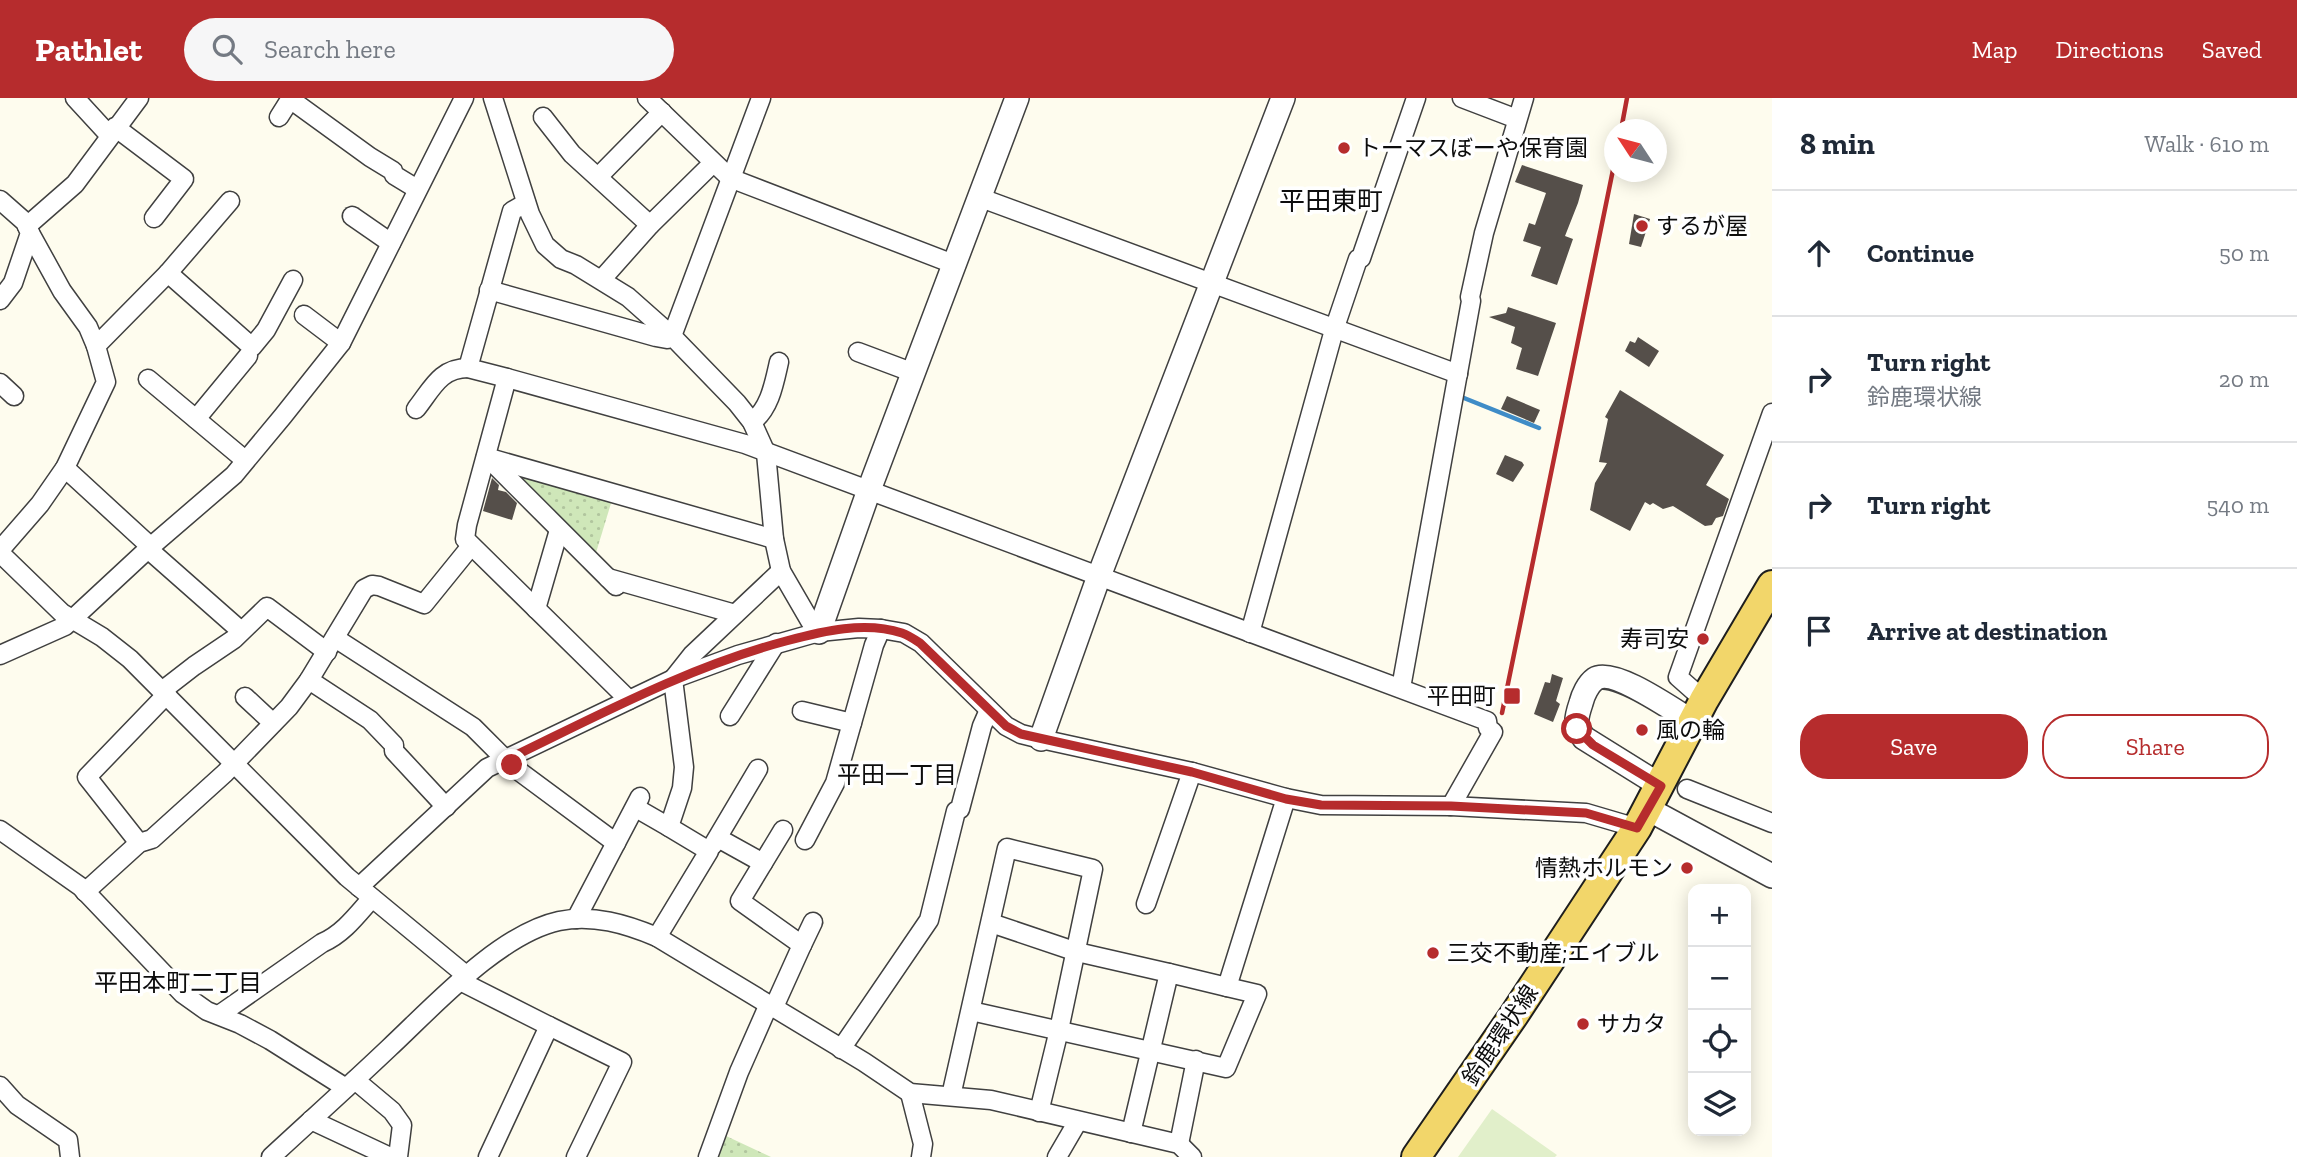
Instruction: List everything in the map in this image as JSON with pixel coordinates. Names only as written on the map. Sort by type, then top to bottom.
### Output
[{"type":"main road","name":"鈴鹿環状線","points":[[1416,1157],[1658,803],[1699,711],[1772,585]]},
{"type":"street","points":[[75,98],[113,131],[184,179],[154,218]]},
{"type":"street","points":[[0,300],[13,283],[29,229],[75,184],[139,98]]},
{"type":"street","points":[[279,117],[291,98],[393,171],[394,175],[417,189]]},
{"type":"street","points":[[0,655],[65,626],[233,475],[292,406],[341,343],[464,98]]},
{"type":"street","points":[[494,98],[526,203],[536,229],[550,250],[561,259],[602,279],[628,296],[672,336],[752,422],[766,453],[781,571],[819,632]]},
{"type":"street","points":[[647,98],[730,178],[956,265]]},
{"type":"street","points":[[489,290],[656,337],[667,339],[672,336],[761,98]]},
{"type":"street","points":[[819,632],[869,490],[1017,98]]},
{"type":"street","points":[[1041,739],[1099,576],[1283,98]]},
{"type":"street","points":[[1250,633],[1334,330],[1416,98]]},
{"type":"street","points":[[1462,98],[1517,119]]},
{"type":"street","points":[[1401,688],[1470,297],[1484,233],[1524,98]]},
{"type":"street","points":[[598,177],[662,112]]},
{"type":"street","points":[[543,117],[572,154],[650,225]]},
{"type":"street","points":[[602,279],[650,225],[713,163]]},
{"type":"street","points":[[981,198],[1458,374]]},
{"type":"street","points":[[0,200],[29,229],[52,275],[88,327],[106,382],[65,468],[40,504],[0,551],[62,613],[130,659],[306,838],[464,979],[622,1062],[576,1157]]},
{"type":"street","points":[[96,346],[168,273],[230,201]]},
{"type":"street","points":[[468,368],[512,211],[526,203]]},
{"type":"street","points":[[352,216],[391,243]]},
{"type":"street","points":[[168,273],[252,347],[266,330],[293,280]]},
{"type":"street","points":[[304,315],[341,343]]},
{"type":"street","points":[[858,352],[914,373]]},
{"type":"street","points":[[196,419],[248,356]]},
{"type":"street","points":[[752,422],[763,413],[775,382],[779,362]]},
{"type":"street","points":[[416,410],[446,372],[454,368],[468,368],[745,443],[1401,688],[1487,721],[1488,728],[1493,732],[1451,806]]},
{"type":"street","points":[[507,378],[465,539],[629,700]]},
{"type":"street","points":[[148,379],[245,460]]},
{"type":"street","points":[[0,383],[14,396]]},
{"type":"street","points":[[1699,711],[1678,677],[1772,413]]},
{"type":"street","points":[[486,457],[612,582],[735,614]]},
{"type":"street","points":[[486,457],[775,539]]},
{"type":"street","points":[[65,468],[241,631]]},
{"type":"street","points":[[536,609],[559,530]]},
{"type":"street","points":[[85,892],[139,843],[152,839],[233,764],[289,707],[309,680],[365,589],[372,585],[379,586],[424,604],[471,545]]},
{"type":"street","points":[[668,827],[682,788],[684,767],[673,679],[692,655],[781,571]]},
{"type":"street","points":[[139,843],[87,777],[165,692],[194,666],[220,649],[267,607],[472,727],[528,778],[616,843]]},
{"type":"street","points":[[219,1016],[255,988],[332,939],[353,920],[366,892],[446,807],[487,768],[673,679],[776,643],[819,632],[859,628],[904,633],[920,643],[1006,726],[1021,734],[1192,772],[1286,799],[1321,805],[1451,806],[1586,813],[1658,803],[1772,823]]},
{"type":"street","points":[[805,840],[835,783],[881,629]]},
{"type":"street","points":[[730,716],[776,643]]},
{"type":"street","points":[[1699,711],[1602,677],[1594,680],[1584,694],[1575,718],[1577,729],[1584,738],[1658,803],[1772,876]]},
{"type":"street","points":[[309,680],[370,720],[394,745],[394,751],[446,807]]},
{"type":"street","points":[[246,697],[273,723]]},
{"type":"street","points":[[841,1049],[929,920],[956,811],[960,809],[982,726],[989,710]]},
{"type":"street","points":[[802,711],[852,723]]},
{"type":"street","points":[[657,937],[758,769]]},
{"type":"street","points":[[1146,904],[1192,772]]},
{"type":"street","points":[[1227,987],[1286,799]]},
{"type":"street","points":[[576,919],[638,803],[668,827],[763,863]]},
{"type":"street","points":[[0,830],[48,862],[85,892],[183,994],[207,1012],[270,1040],[351,1084],[392,1111],[402,1125],[398,1157]]},
{"type":"street","points":[[783,830],[740,901],[802,945]]},
{"type":"street","points":[[951,1096],[1007,848],[1093,869],[1077,952],[1039,1112]]},
{"type":"street","points":[[271,1157],[464,979],[522,935],[548,924],[576,919],[602,919],[657,937],[910,1093],[991,1100],[1131,1133],[1186,1153],[1196,1060]]},
{"type":"street","points":[[708,1157],[739,1072],[813,922]]},
{"type":"street","points":[[971,1011],[1226,1068],[1257,994],[1077,952],[990,923]]},
{"type":"street","points":[[1131,1133],[1169,973]]},
{"type":"street","points":[[488,1157],[549,1026]]},
{"type":"street","points":[[0,1086],[17,1105],[68,1140],[70,1157]]},
{"type":"street","points":[[910,1093],[923,1144],[921,1157]]},
{"type":"street","points":[[311,1120],[390,1157]]},
{"type":"street","points":[[1057,1157],[1078,1121]]},
{"type":"green space","points":[[521,473],[612,500],[595,556],[519,479]]},
{"type":"green space","points":[[1492,1109],[1557,1155],[1458,1157]]},
{"type":"green space","points":[[724,1135],[771,1157],[714,1157]]},
{"type":"building","points":[[1522,165],[1583,185],[1565,236],[1573,239],[1557,285],[1531,276],[1541,247],[1523,241],[1529,223],[1535,225],[1546,193],[1515,182]]},
{"type":"building","points":[[1634,214],[1650,219],[1641,247],[1629,244]]},
{"type":"building","points":[[1508,307],[1556,323],[1538,376],[1516,369],[1522,348],[1511,343],[1515,327],[1489,317],[1506,313]]},
{"type":"building","points":[[1638,337],[1659,351],[1649,367],[1625,351],[1630,341],[1635,343]]},
{"type":"building","points":[[1620,390],[1724,455],[1706,485],[1729,499],[1723,516],[1716,518],[1712,525],[1705,526],[1673,506],[1663,509],[1645,502],[1630,531],[1590,510],[1595,483],[1607,463],[1599,462],[1608,419],[1605,417]]},
{"type":"building","points":[[1507,396],[1540,410],[1534,423],[1501,409]]},
{"type":"building","points":[[1505,455],[1524,465],[1513,482],[1496,474]]},
{"type":"building","points":[[492,478],[499,485],[498,490],[506,492],[517,503],[512,520],[483,511]]},
{"type":"building","points":[[1552,674],[1563,678],[1556,701],[1560,704],[1553,722],[1534,714],[1545,682],[1550,683]]},
{"type":"waterway","points":[[1459,396],[1539,428]]},
{"type":"railway","points":[[1623,119],[1627,98]]},
{"type":"railway","points":[[1502,713],[1611,182]]},
{"type":"place","name":"トーマスぼーや保育園","points":[[1344,148]]},
{"type":"place","name":"するが屋","points":[[1642,226]]},
{"type":"place","name":"寿司安","points":[[1703,639]]},
{"type":"place","name":"平田町","points":[[1512,696]]},
{"type":"place","name":"風の輪","points":[[1642,730]]},
{"type":"place","name":"情熱ホルモン","points":[[1687,868]]},
{"type":"place","name":"三交不動産;エイブル","points":[[1433,953]]},
{"type":"place","name":"サカタ","points":[[1583,1024]]},
{"type":"district","name":"平田東町","points":[[1331,201]]},
{"type":"district","name":"平田一丁目","points":[[897,774]]},
{"type":"district","name":"平田本町二丁目","points":[[178,982]]},
{"type":"route","points":[[512,765],[508,759],[673,679],[776,643],[819,632],[859,628],[904,633],[920,643],[1006,726],[1021,734],[1192,772],[1286,799],[1321,805],[1451,806],[1586,813],[1637,828],[1661,786],[1593,745],[1577,729]]}]
